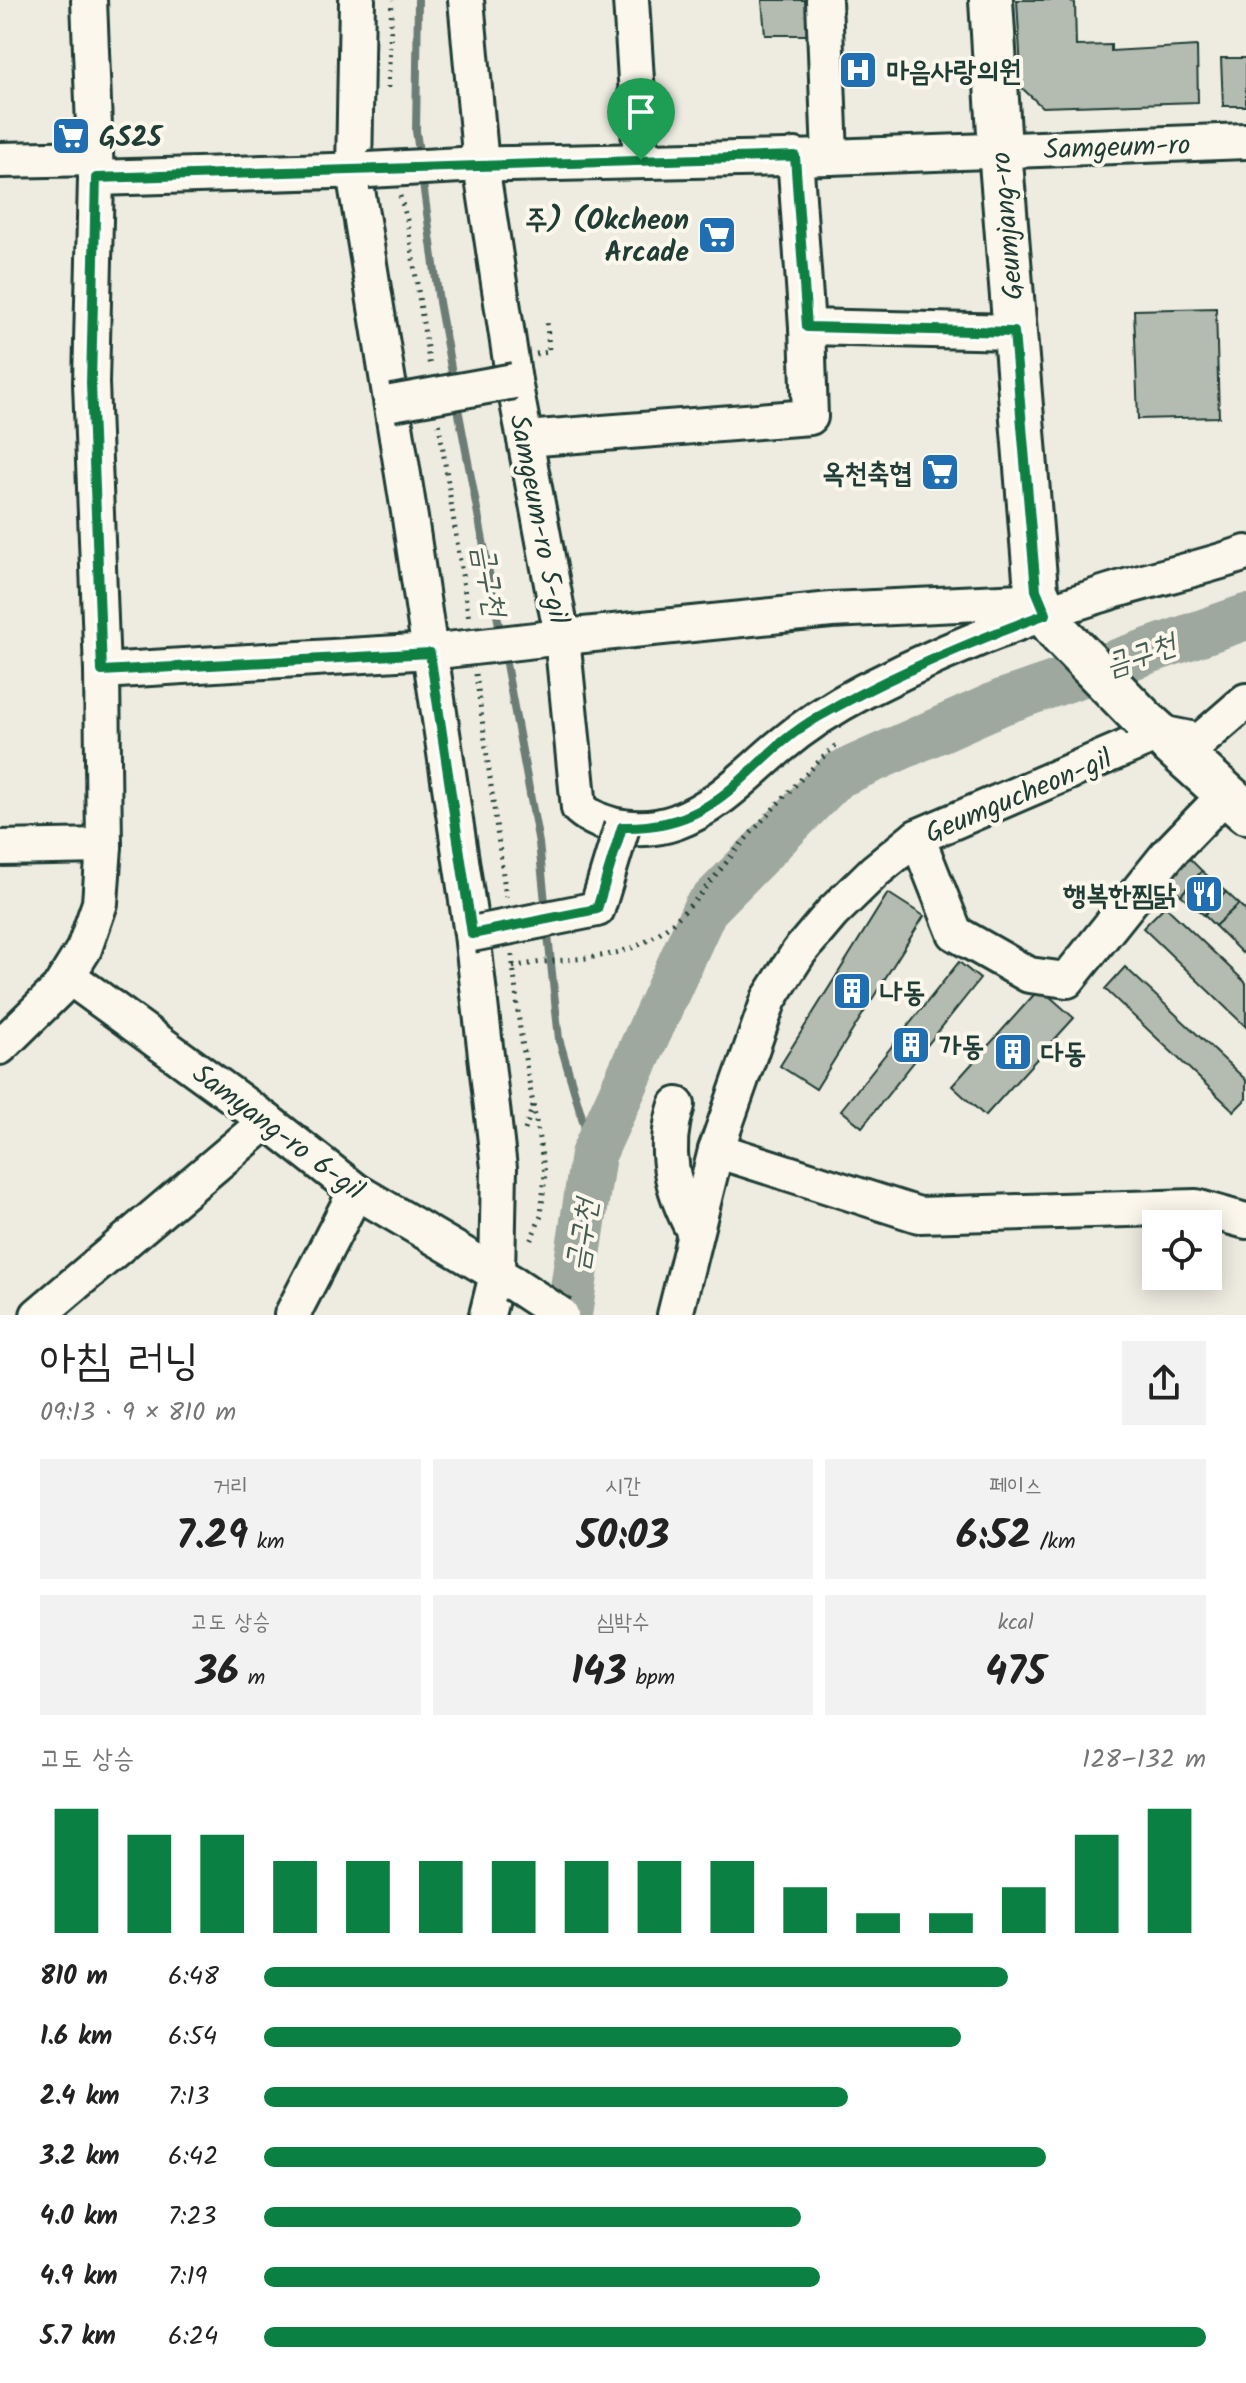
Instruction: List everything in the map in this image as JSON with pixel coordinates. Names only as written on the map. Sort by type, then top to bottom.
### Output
[{"type":"main road","name":"Geumjang-ro","points":[[991,0],[1000,150],[1036,590],[1050,617]]},
{"type":"main road","points":[[1050,617],[1151,726],[1236,803]]},
{"type":"street","points":[[0,1047],[59,989],[84,949],[100,903],[104,846],[102,671],[91,383],[96,168],[89,0]]},
{"type":"street","points":[[357,0],[361,170],[392,403],[439,652],[499,1168],[506,1279],[487,1315]]},
{"type":"street","name":"Samgeum-ro 5-gil","points":[[466,0],[471,165],[525,439],[553,638],[831,610],[1050,617]]},
{"type":"street","points":[[631,0],[641,160]]},
{"type":"street","points":[[824,0],[830,157]]},
{"type":"street","name":"Samgeum-ro","points":[[361,170],[1246,141]]},
{"type":"street","points":[[525,439],[810,417],[795,156]]},
{"type":"street","points":[[0,160],[96,168],[361,170]]},
{"type":"street","points":[[807,327],[1014,332]]},
{"type":"street","points":[[392,403],[514,381]]},
{"type":"street","points":[[102,671],[439,652],[553,638],[579,808],[590,818],[622,827],[660,825],[700,812],[812,721],[850,699],[964,644],[1050,617],[1100,595],[1246,553]]},
{"type":"street","points":[[1151,726],[1200,741],[1246,701]]},
{"type":"street","name":"Geumgucheon-gil","points":[[675,1315],[716,1150],[769,999],[799,952],[832,913],[875,871],[917,837],[1151,726]]},
{"type":"street","points":[[917,837],[955,933],[1029,975],[1067,980],[1169,853],[1236,803]]},
{"type":"street","points":[[472,934],[597,909],[622,827]]},
{"type":"street","points":[[0,848],[104,846]]},
{"type":"street","name":"Samyang-ro 6-gil","points":[[68,976],[267,1121],[356,1191],[561,1315]]},
{"type":"street","points":[[677,1105],[670,1126],[670,1166],[679,1203],[694,1231]]},
{"type":"street","points":[[38,1315],[267,1121]]},
{"type":"street","points":[[716,1150],[919,1215],[1196,1207],[1246,1221]]},
{"type":"street","points":[[292,1315],[356,1191]]},
{"type":"path","points":[[516,966],[606,956],[630,949],[666,928],[795,786],[847,734]]},
{"type":"building","points":[[762,0],[819,0],[820,35],[765,35]]},
{"type":"building","points":[[1017,0],[1067,0],[1075,3],[1076,46],[1111,45],[1111,51],[1197,46],[1198,102],[1042,107],[1022,88]]},
{"type":"building","points":[[1221,58],[1246,58],[1246,106],[1223,106]]},
{"type":"building","points":[[1216,308],[1219,417],[1138,419],[1134,310]]},
{"type":"building","points":[[1186,855],[1202,871],[1181,895],[1165,880]]},
{"type":"building","name":"행복한찜닭","points":[[1202,871],[1226,892],[1204,915],[1181,895]]},
{"type":"building","points":[[1226,892],[1239,904],[1215,926],[1204,915]]},
{"type":"building","name":"나동","points":[[888,893],[924,916],[816,1089],[780,1066]]},
{"type":"building","points":[[1239,904],[1246,911],[1246,949],[1242,953],[1215,926]]},
{"type":"building","points":[[1165,906],[1246,983],[1246,1027],[1143,928]]},
{"type":"building","name":"가동","points":[[959,962],[980,979],[862,1127],[841,1110]]},
{"type":"building","points":[[1125,967],[1246,1080],[1246,1099],[1234,1111],[1105,989]]},
{"type":"building","name":"다동","points":[[1040,988],[1074,1018],[985,1116],[952,1086]]},
{"type":"waterway","name":"금구천","points":[[418,0],[416,131],[420,159]]},
{"type":"waterway","name":"금구천","points":[[422,176],[454,384]]},
{"type":"waterway","name":"금구천","points":[[456,398],[501,636]]},
{"type":"waterway","name":"금구천","points":[[569,1315],[593,1155],[705,909],[836,776],[1002,702],[1246,617]]},
{"type":"waterway","name":"금구천","points":[[504,653],[539,843],[546,912]]},
{"type":"waterway","name":"금구천","points":[[547,926],[559,1039],[593,1155]]},
{"type":"place","name":"마음사랑의원","points":[[858,70]]},
{"type":"place","name":"GS25","points":[[71,136]]},
{"type":"place","name":"주) (Okcheon Arcade","points":[[717,235]]},
{"type":"place","name":"옥천축협","points":[[940,472]]},
{"type":"place","name":"행복한찜닭","points":[[1204,894]]},
{"type":"place","name":"나동","points":[[852,991]]},
{"type":"place","name":"가동","points":[[911,1045]]},
{"type":"place","name":"다동","points":[[1013,1052]]},
{"type":"route","points":[[795,156],[807,327],[1014,332],[1036,590],[1046,614],[964,644],[863,691],[812,721],[700,812],[673,823],[648,828],[622,827],[597,909],[472,934],[430,653],[102,671],[91,383],[96,178],[641,160],[795,156]]}]
